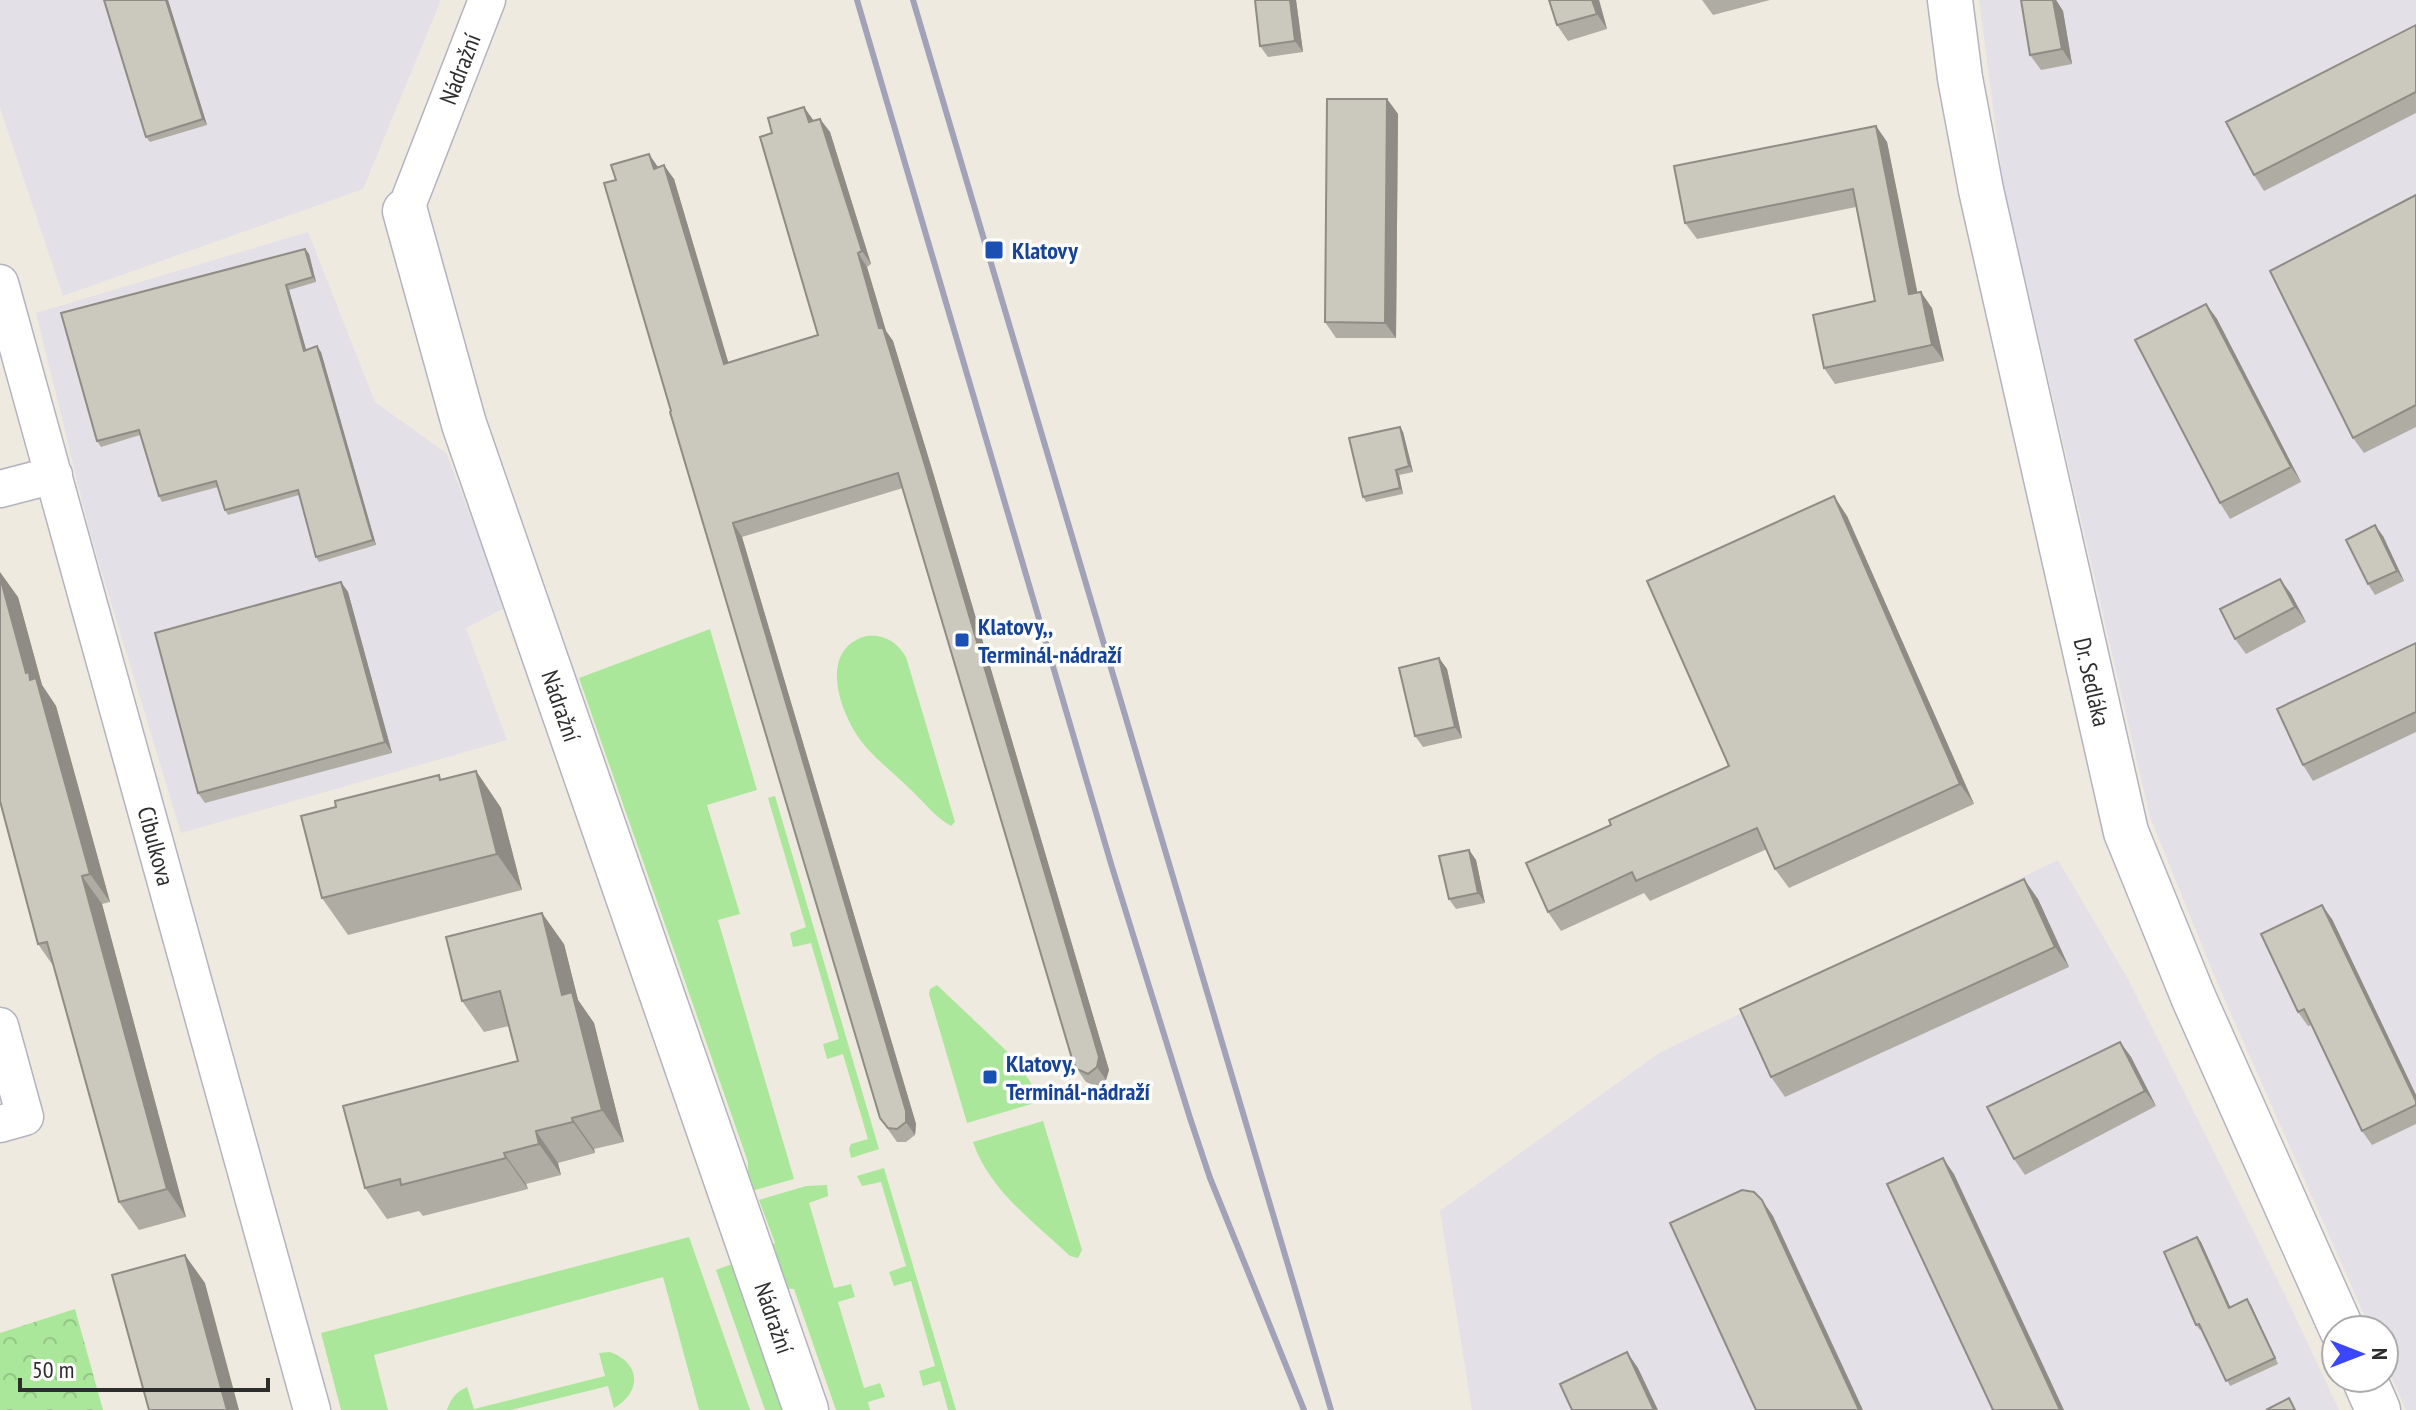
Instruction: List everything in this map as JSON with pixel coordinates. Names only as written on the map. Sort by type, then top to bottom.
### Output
[{"type":"street","name":"Nádražní","points":[[487,0],[405,211],[464,424],[806,1410]]},
{"type":"street","name":"Dr. Sedláka","points":[[1950,0],[1960,78],[1981,190],[2126,832],[2194,999],[2335,1314]]},
{"type":"street","name":"Cibulkova","points":[[0,283],[312,1410]]},
{"type":"street","points":[[0,489],[54,475]]},
{"type":"street","points":[[0,1026],[25,1117],[0,1124]]},
{"type":"shaded area","points":[[0,0],[441,0],[363,189],[63,296],[0,108]]},
{"type":"shaded area","points":[[1979,0],[2416,0],[2416,1410],[2406,1410],[2399,1394],[2400,1314],[2364,1314],[2216,980],[2150,817],[2003,183]]},
{"type":"shaded area","points":[[308,232],[375,402],[446,453],[506,607],[466,628],[507,740],[181,833],[90,533],[36,313]]},
{"type":"shaded area","points":[[2058,860],[2127,977],[2289,1303],[2320,1369],[2320,1394],[2332,1394],[2339,1410],[1472,1410],[1440,1211],[1659,1053]]},
{"type":"green space","points":[[710,629],[757,790],[707,805],[740,914],[718,920],[794,1179],[748,1192],[748,1162],[579,678]]},
{"type":"green space","points":[[866,636],[890,640],[906,657],[955,822],[951,826],[872,753],[861,741],[846,714],[837,682],[838,667],[842,654],[851,643]]},
{"type":"green space","points":[[775,796],[879,1149],[851,1158],[851,1144],[868,1139],[843,1054],[827,1059],[823,1044],[839,1039],[811,943],[793,947],[790,933],[806,927],[768,798]]},
{"type":"green space","points":[[937,985],[1016,1060],[1031,1083],[1038,1102],[967,1123],[929,994],[930,989]]},
{"type":"green space","points":[[1043,1121],[1082,1250],[1078,1258],[1070,1256],[1001,1190],[980,1159],[973,1142]]},
{"type":"green space","points":[[884,1168],[956,1410],[948,1410],[940,1381],[923,1386],[919,1371],[935,1366],[911,1281],[894,1286],[889,1272],[906,1266],[881,1182],[862,1186],[857,1176]]},
{"type":"green space","points":[[827,1185],[828,1196],[809,1203],[834,1288],[851,1284],[855,1297],[838,1302],[864,1388],[880,1383],[885,1397],[868,1402],[870,1410],[836,1410],[794,1289],[782,1288],[767,1247],[775,1243],[759,1200],[806,1186]]},
{"type":"green space","points":[[689,1237],[750,1410],[699,1410],[663,1277],[374,1355],[388,1410],[341,1410],[321,1333]]},
{"type":"green space","points":[[732,1264],[792,1410],[765,1410],[716,1270]]},
{"type":"green space","points":[[75,1309],[103,1410],[0,1410],[0,1333]]},
{"type":"green space","points":[[610,1352],[628,1363],[634,1378],[630,1394],[614,1408],[608,1386],[511,1410],[447,1410],[454,1396],[467,1387],[474,1409],[605,1376],[599,1353]]},
{"type":"building","points":[[104,0],[166,0],[203,119],[146,137]]},
{"type":"building","points":[[1255,0],[1290,0],[1295,41],[1260,46]]},
{"type":"building","points":[[1549,0],[1592,0],[1597,14],[1557,25]]},
{"type":"building","points":[[2021,0],[2053,0],[2062,49],[2030,55]]},
{"type":"building","points":[[2416,25],[2416,92],[2254,175],[2226,122]]},
{"type":"building","points":[[1327,99],[1387,99],[1385,323],[1325,322]]},
{"type":"building","points":[[804,107],[809,122],[820,119],[862,251],[858,253],[879,328],[883,328],[924,462],[1099,1057],[1097,1067],[1088,1074],[1077,1069],[1073,1062],[898,473],[733,523],[906,1111],[906,1122],[897,1129],[888,1128],[880,1118],[604,183],[616,180],[611,165],[649,154],[654,169],[664,165],[724,364],[818,335],[760,137],[772,133],[768,118]]},
{"type":"building","points":[[1876,126],[1909,294],[1921,292],[1932,345],[1824,368],[1813,315],[1875,301],[1853,189],[1685,223],[1674,166]]},
{"type":"building","points":[[2416,195],[2416,405],[2353,438],[2270,271]]},
{"type":"building","points":[[305,249],[313,277],[286,285],[304,351],[317,346],[373,540],[316,557],[298,490],[225,510],[216,481],[159,496],[139,430],[97,441],[61,313]]},
{"type":"building","points":[[2206,304],[2291,467],[2220,503],[2135,340]]},
{"type":"building","points":[[1400,427],[1409,466],[1396,470],[1400,488],[1363,497],[1349,438]]},
{"type":"building","points":[[1834,496],[1960,784],[1775,869],[1757,828],[1636,881],[1632,872],[1548,912],[1526,863],[1611,825],[1609,820],[1729,766],[1647,581]]},
{"type":"building","points":[[2375,525],[2397,571],[2368,584],[2346,540]]},
{"type":"building","points":[[0,577],[26,673],[29,672],[30,680],[36,678],[90,874],[82,876],[167,1189],[119,1202],[47,942],[38,944],[0,801]]},
{"type":"building","points":[[2280,579],[2295,607],[2235,639],[2220,609]]},
{"type":"building","points":[[341,582],[385,742],[198,793],[155,633]]},
{"type":"building","points":[[2416,643],[2416,712],[2303,765],[2277,709]]},
{"type":"building","points":[[1439,658],[1455,727],[1415,736],[1399,668]]},
{"type":"building","points":[[476,771],[497,854],[322,898],[301,816],[336,807],[335,801],[439,775],[440,780]]},
{"type":"building","points":[[1469,850],[1478,893],[1449,899],[1439,856]]},
{"type":"building","points":[[2024,879],[2055,947],[1771,1077],[1740,1009]]},
{"type":"building","points":[[2322,905],[2416,1101],[2416,1105],[2362,1131],[2304,1009],[2298,1012],[2261,934]]},
{"type":"building","points":[[542,913],[562,995],[572,992],[602,1110],[572,1118],[573,1122],[536,1131],[539,1144],[504,1153],[506,1158],[401,1185],[400,1179],[365,1188],[343,1106],[518,1061],[500,991],[462,1001],[446,937]]},
{"type":"building","points":[[2120,1042],[2145,1091],[2014,1159],[1987,1107]]},
{"type":"building","points":[[1943,1158],[2060,1410],[1993,1410],[1887,1184]]},
{"type":"building","points":[[1742,1190],[1754,1192],[1762,1200],[1859,1410],[1756,1410],[1670,1223]]},
{"type":"building","points":[[2197,1237],[2229,1308],[2247,1299],[2275,1358],[2226,1381],[2199,1324],[2196,1325],[2164,1252]]},
{"type":"building","points":[[185,1255],[227,1410],[149,1410],[112,1275]]},
{"type":"building","points":[[1627,1352],[1654,1410],[1572,1410],[1560,1384]]},
{"type":"building","points":[[2289,1398],[2295,1410],[2266,1410]]},
{"type":"railway","points":[[857,0],[1112,867],[1190,1118],[1210,1178],[1304,1410]]},
{"type":"railway","points":[[913,0],[1331,1410]]},
{"type":"place","name":"Klatovy","points":[[994,250]]},
{"type":"place","name":"Klatovy,, Terminál-nádraží","points":[[962,640]]},
{"type":"place","name":"Klatovy, Terminál-nádraží","points":[[990,1077]]}]
